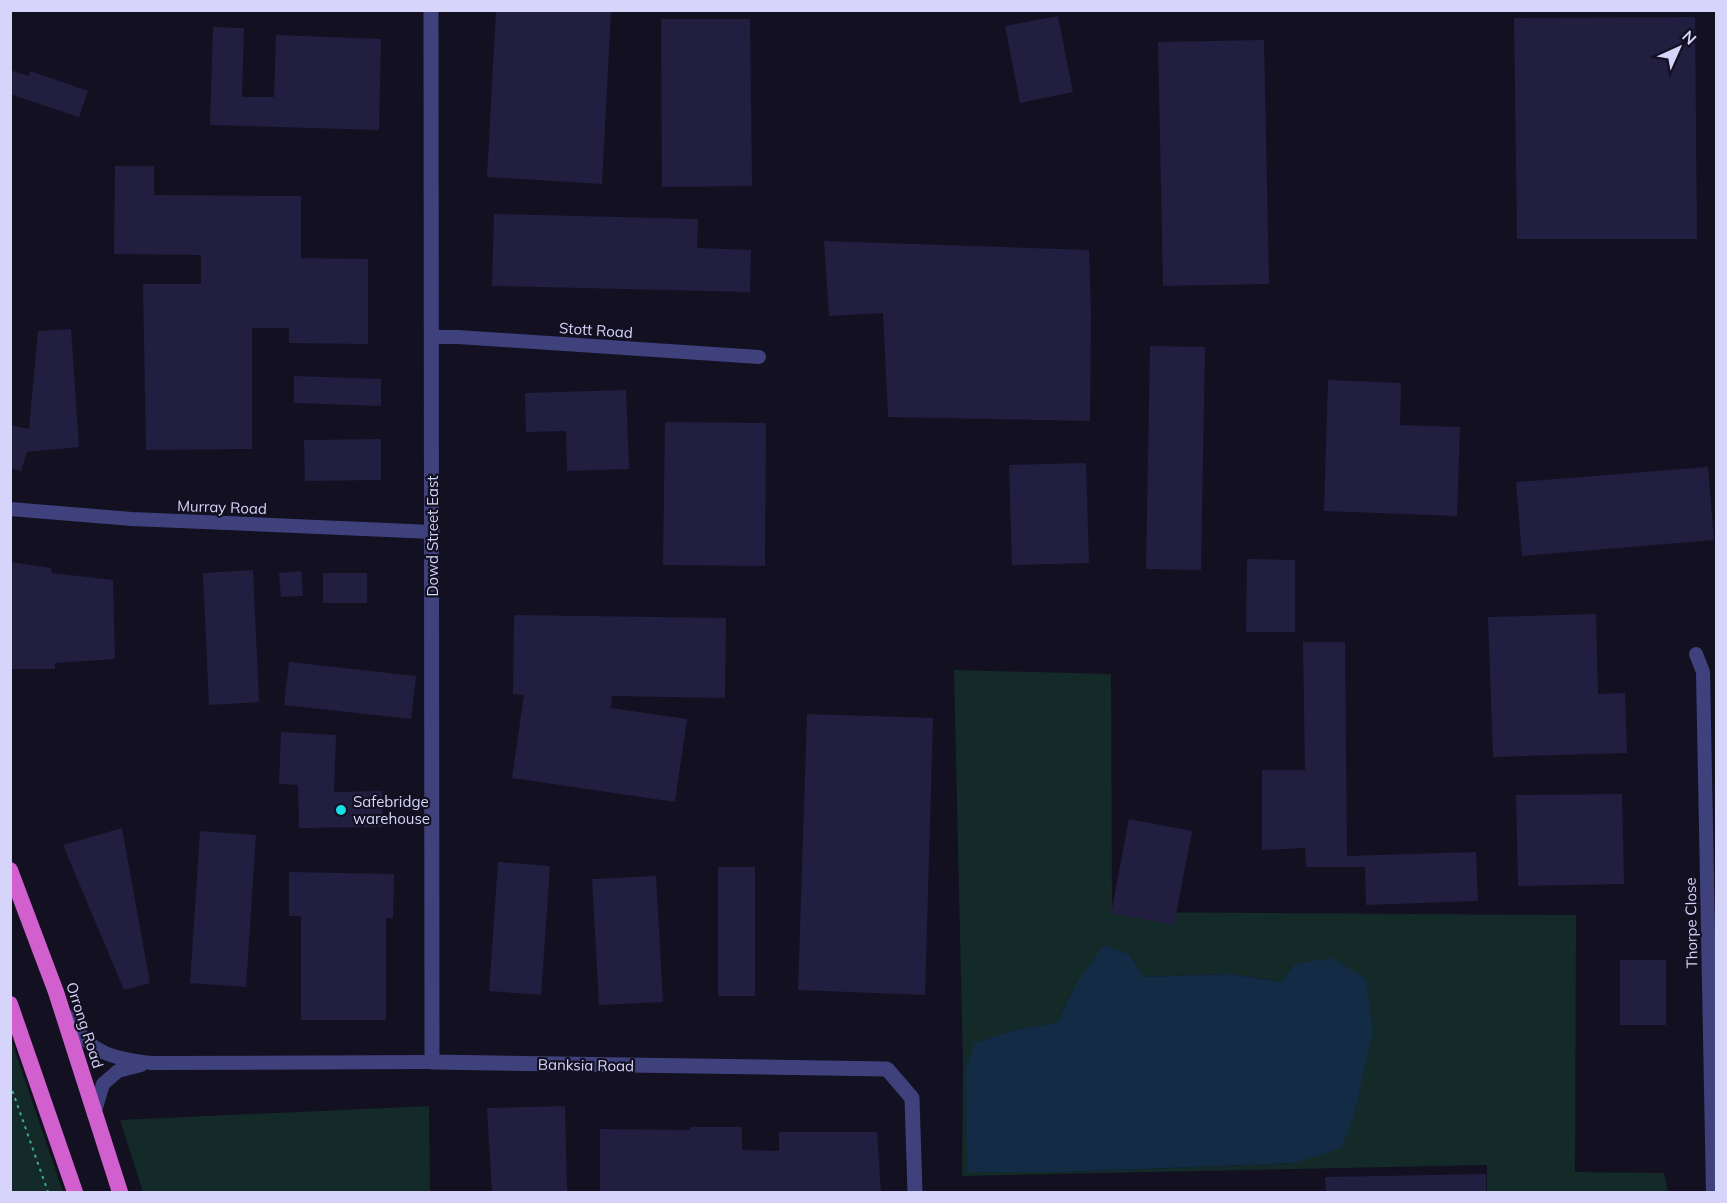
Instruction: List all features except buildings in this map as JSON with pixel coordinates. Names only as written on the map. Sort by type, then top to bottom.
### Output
[{"type":"highway","name":"Orrong Road","points":[[10,870],[56,992],[120,1192]]},
{"type":"highway","points":[[10,1004],[75,1192]]},
{"type":"street","name":"Dowd Street East","points":[[431,10],[432,1062]]},
{"type":"street","name":"Stott Road","points":[[431,337],[759,357]]},
{"type":"street","name":"Murray Road","points":[[10,510],[132,519],[433,532]]},
{"type":"street","name":"Thorpe Close","points":[[1696,654],[1703,672],[1713,1192]]},
{"type":"street","name":"Banksia Road","points":[[56,992],[77,1032],[90,1046],[126,1060],[152,1064]]},
{"type":"street","name":"Banksia Road","points":[[94,1114],[103,1084],[118,1071],[152,1064],[432,1062],[887,1069],[912,1098],[915,1192]]},
{"type":"path","points":[[10,1084],[48,1192]]},
{"type":"green space","points":[[954,670],[1111,674],[1112,912],[1576,915],[1575,1172],[1664,1173],[1668,1192],[1487,1192],[1487,1165],[962,1176],[963,1067]],"holes":[[[1130,955],[1143,977],[1229,974],[1283,982],[1295,1163],[1062,1172],[968,1172],[966,1069],[976,1043],[1016,1030],[1057,1023],[1077,982]]]},
{"type":"green space","points":[[11,1039],[63,1192],[11,1192]]},
{"type":"green space","points":[[429,1106],[430,1192],[143,1192],[120,1120]]},
{"type":"water","points":[[1104,945],[1130,955],[1143,977],[1229,974],[1282,982],[1295,964],[1332,958],[1366,979],[1373,1033],[1352,1122],[1341,1148],[1295,1163],[1062,1172],[967,1172],[966,1069],[975,1043],[1015,1030],[1057,1023],[1077,982]]},
{"type":"place","name":"Safebridge warehouse","points":[[341,810]]}]
